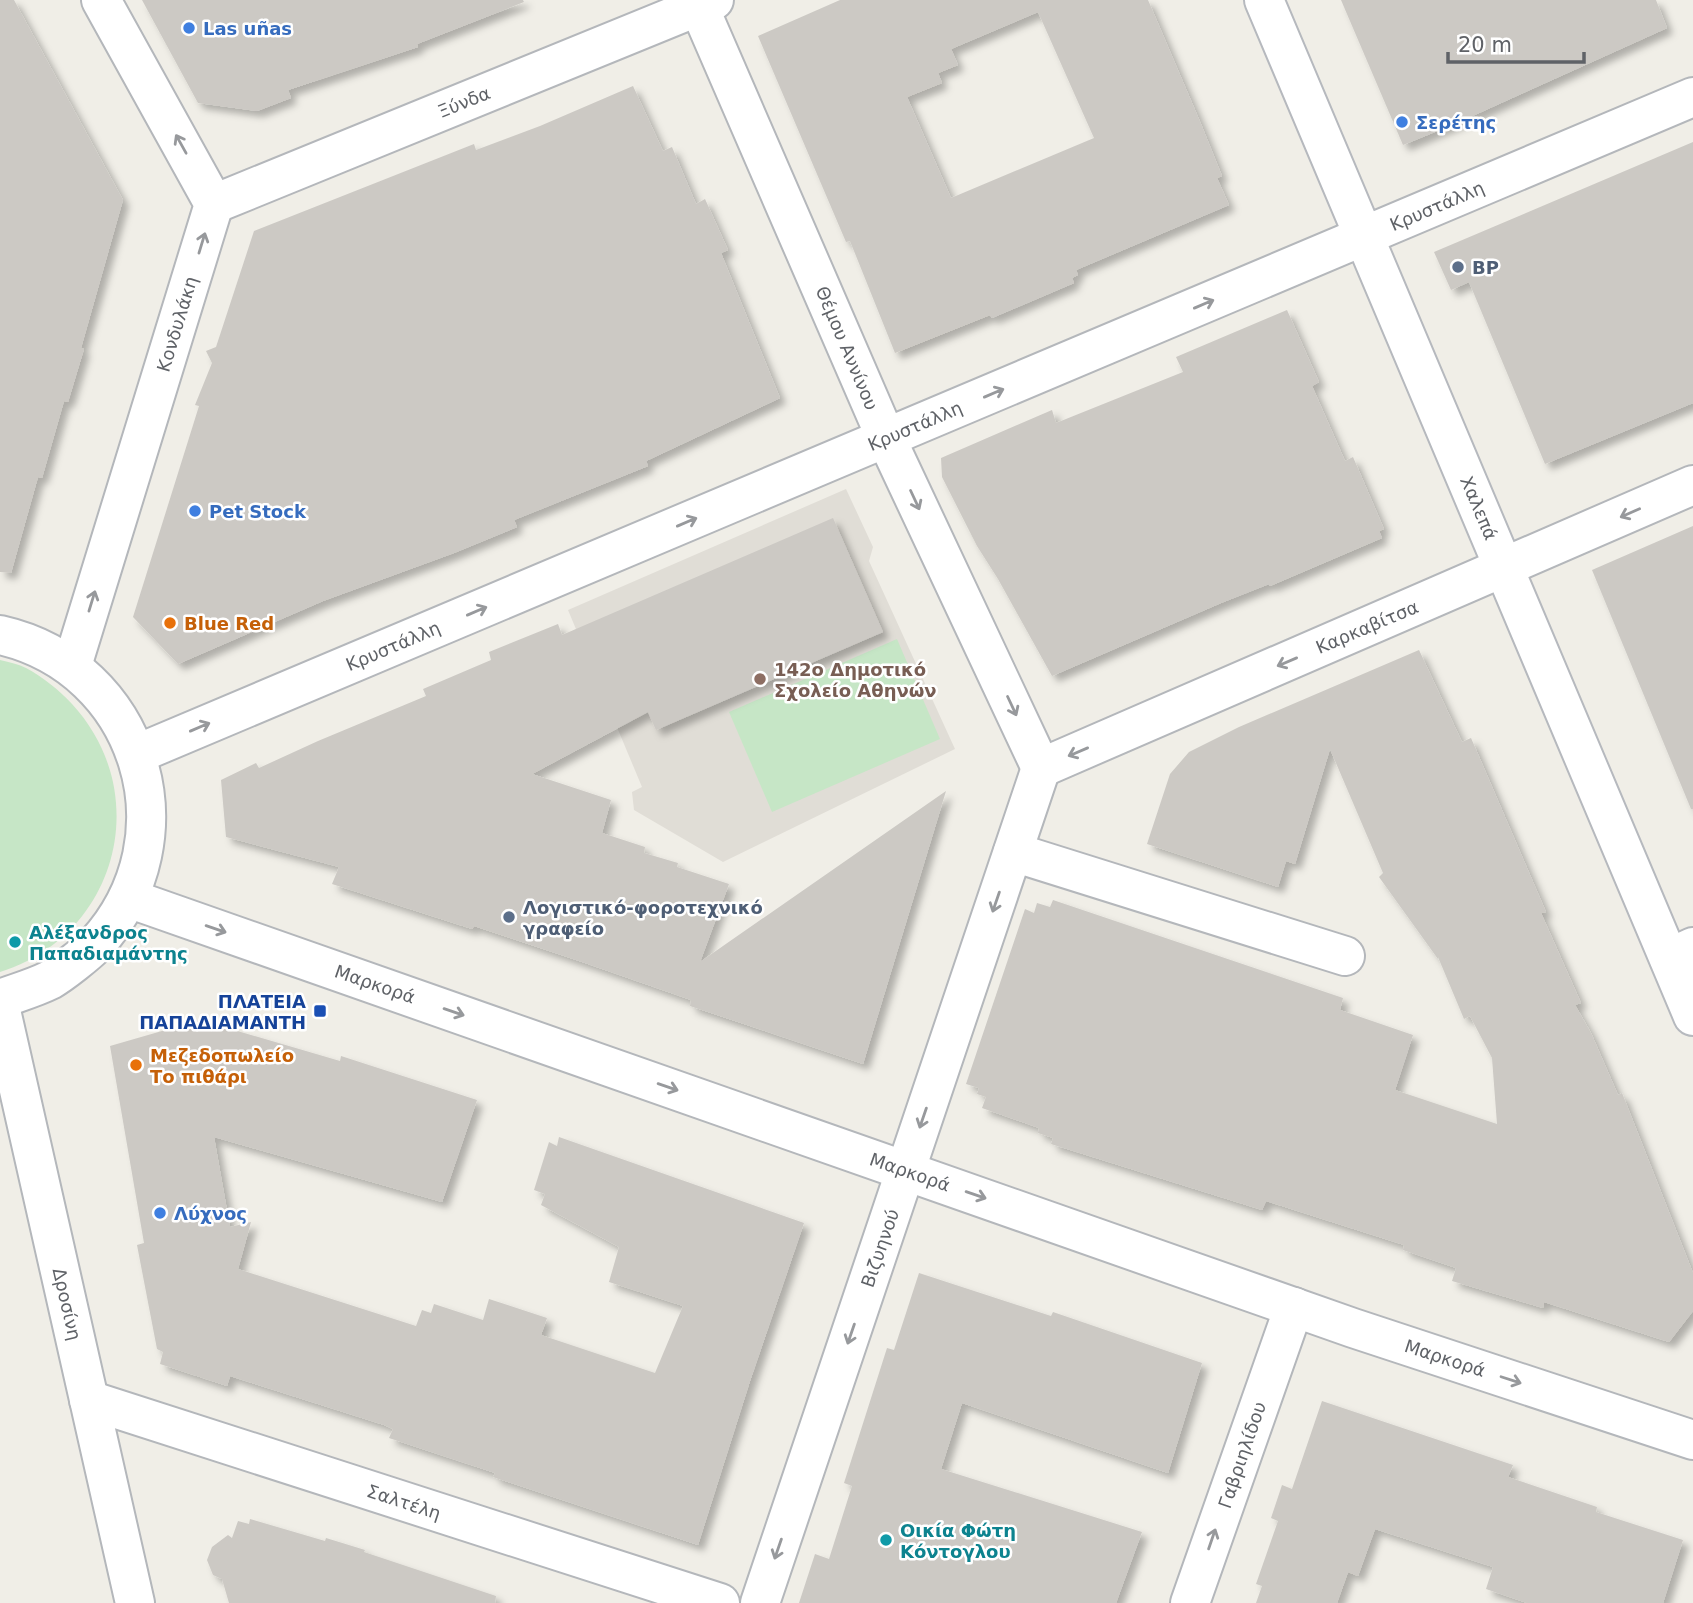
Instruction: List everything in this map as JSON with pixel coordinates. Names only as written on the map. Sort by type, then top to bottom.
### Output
[{"type":"street","points":[[101,0],[214,204]]},
{"type":"street","name":"Χαλεπά","points":[[1264,0],[1504,568],[1681,953],[1693,1016]]},
{"type":"street","name":"Ξύνδα","points":[[214,204],[703,2]]},
{"type":"street","name":"Θέμου Αννίνου","points":[[703,2],[886,439],[1041,768]]},
{"type":"street","name":"Κρυστάλλη","points":[[137,754],[1693,97]]},
{"type":"street","name":"Κονδυλάκη","points":[[72,666],[214,204]]},
{"type":"street","name":"Καρκαβίτσα","points":[[1041,768],[1693,485]]},
{"type":"street","points":[[0,635],[25,640],[72,666],[99,691],[114,710],[137,754],[146,802],[144,851],[128,898],[95,944],[51,979],[0,999]]},
{"type":"street","name":"Βιζυηνού","points":[[760,1603],[1041,768]]},
{"type":"street","points":[[1013,852],[1345,956]]},
{"type":"street","name":"Μαρκορά","points":[[128,898],[1294,1307],[1693,1440]]},
{"type":"street","name":"Δροσίνη","points":[[0,1006],[135,1603]]},
{"type":"street","name":"Γαβριηλίδου","points":[[1190,1603],[1294,1307]]},
{"type":"street","name":"Σαλτέλη","points":[[89,1401],[720,1603]]},
{"type":"shaded area","name":"142ο Δημοτικό Σχολείο Αθηνών","points":[[846,489],[873,547],[869,561],[955,749],[723,862],[634,810],[632,792],[642,787],[568,610]]},
{"type":"green space","points":[[897,639],[940,739],[772,812],[729,712]]},
{"type":"green space","points":[[0,660],[20,665],[32,672],[72,704],[98,740],[112,779],[117,819],[111,858],[96,895],[72,928],[40,954],[0,972]]},
{"type":"building","points":[[0,0],[14,0],[123,200],[81,348],[84,349],[68,402],[64,401],[42,478],[38,477],[11,573],[0,572]]},
{"type":"building","points":[[142,0],[524,2],[417,44],[418,47],[288,90],[291,98],[257,111],[198,103]]},
{"type":"building","points":[[840,0],[1148,0],[1222,176],[1217,178],[1229,205],[1076,270],[1078,275],[1072,278],[1074,283],[992,318],[990,315],[895,353],[850,241],[846,242],[758,36]],"holes":[[[1038,12],[1094,138],[951,198],[907,97],[942,83],[938,73],[958,65],[951,49]]]},
{"type":"building","points":[[1341,0],[1656,0],[1667,28],[1403,145]]},
{"type":"building","points":[[633,86],[663,151],[672,147],[696,204],[705,199],[728,250],[721,253],[780,398],[646,461],[648,466],[514,520],[517,527],[323,601],[178,664],[133,617],[199,406],[195,405],[212,363],[206,351],[216,347],[254,231],[474,144],[476,150],[540,126]]},
{"type":"building","points":[[1693,142],[1693,403],[1545,464],[1469,282],[1451,290],[1434,252]]},
{"type":"building","points":[[1287,310],[1319,382],[1312,386],[1345,461],[1353,457],[1384,529],[1379,531],[1382,538],[1270,586],[1269,584],[1221,603],[1052,676],[977,546],[942,477],[941,458],[1052,410],[1056,423],[1183,372],[1176,357]]},
{"type":"building","points":[[833,518],[883,632],[656,730],[648,712],[532,774],[611,800],[602,833],[645,847],[644,853],[678,863],[677,867],[729,884],[700,962],[946,791],[863,1064],[690,1006],[691,1000],[585,963],[474,926],[472,929],[332,884],[339,867],[226,837],[221,780],[256,763],[259,768],[426,696],[423,689],[491,660],[489,652],[558,624],[562,635]]},
{"type":"building","points":[[1693,526],[1693,809],[1691,809],[1592,570]]},
{"type":"building","points":[[1419,650],[1462,742],[1471,738],[1546,912],[1541,913],[1581,1003],[1575,1005],[1591,1033],[1618,1095],[1622,1093],[1693,1273],[1693,1311],[1669,1342],[1544,1302],[1543,1308],[1452,1281],[1456,1268],[1403,1250],[1404,1245],[1266,1201],[1262,1210],[1051,1144],[1053,1138],[1038,1133],[1039,1128],[982,1108],[986,1097],[977,1094],[979,1088],[966,1084],[1025,909],[1034,913],[1037,903],[1050,907],[1053,900],[1343,998],[1340,1010],[1413,1035],[1395,1090],[1497,1124],[1492,1058],[1470,1016],[1464,1019],[1438,957],[1379,877],[1383,873],[1330,749],[1295,864],[1286,861],[1278,887],[1147,844],[1170,774],[1189,752],[1239,727]]},
{"type":"building","points":[[200,1020],[340,1061],[341,1056],[477,1100],[442,1202],[214,1137],[230,1227],[251,1222],[238,1269],[416,1326],[422,1310],[431,1313],[434,1304],[483,1320],[489,1299],[547,1318],[541,1335],[655,1373],[683,1306],[609,1282],[619,1247],[541,1205],[545,1194],[534,1190],[549,1142],[557,1146],[559,1137],[804,1223],[698,1545],[493,1477],[495,1473],[389,1438],[393,1429],[384,1425],[230,1376],[227,1386],[160,1364],[163,1352],[157,1349],[137,1245],[144,1243],[110,1046]]},
{"type":"building","points":[[919,1273],[1051,1316],[1053,1312],[1202,1363],[1168,1473],[962,1403],[941,1469],[1142,1532],[1116,1603],[799,1603],[815,1554],[829,1559],[852,1486],[844,1483],[887,1348],[894,1350]]},
{"type":"building","points":[[1322,1401],[1513,1465],[1508,1477],[1597,1507],[1596,1512],[1683,1540],[1663,1603],[1527,1603],[1486,1589],[1493,1567],[1375,1529],[1358,1576],[1348,1572],[1337,1603],[1256,1603],[1262,1586],[1256,1584],[1278,1521],[1271,1518],[1282,1485],[1292,1489]]},
{"type":"building","points":[[250,1519],[365,1550],[364,1552],[496,1596],[495,1603],[229,1603],[222,1579],[213,1575],[207,1560],[212,1547],[228,1535],[232,1538],[238,1521],[249,1524]]},
{"type":"place","name":"Las uñas","points":[[189,28]]},
{"type":"place","name":"Σερέτης","points":[[1402,122]]},
{"type":"place","name":"BP","points":[[1458,267]]},
{"type":"place","name":"Pet Stock","points":[[195,511]]},
{"type":"place","name":"Blue Red","points":[[170,623]]},
{"type":"place","name":"142ο Δημοτικό Σχολείο Αθηνών","points":[[760,679]]},
{"type":"place","name":"Λογιστικό-φοροτεχνικό γραφείο","points":[[509,917]]},
{"type":"place","name":"Αλέξανδρος Παπαδιαμάντης","points":[[15,942]]},
{"type":"place","name":"ΠΛΑΤΕΙΑ ΠΑΠΑΔΙΑΜΑΝΤΗ","points":[[320,1011]]},
{"type":"place","name":"Μεζεδοπωλείο Το πιθάρι","points":[[136,1065]]},
{"type":"place","name":"Λύχνος","points":[[160,1213]]},
{"type":"place","name":"Οικία Φώτη Κόντογλου","points":[[886,1540]]}]
